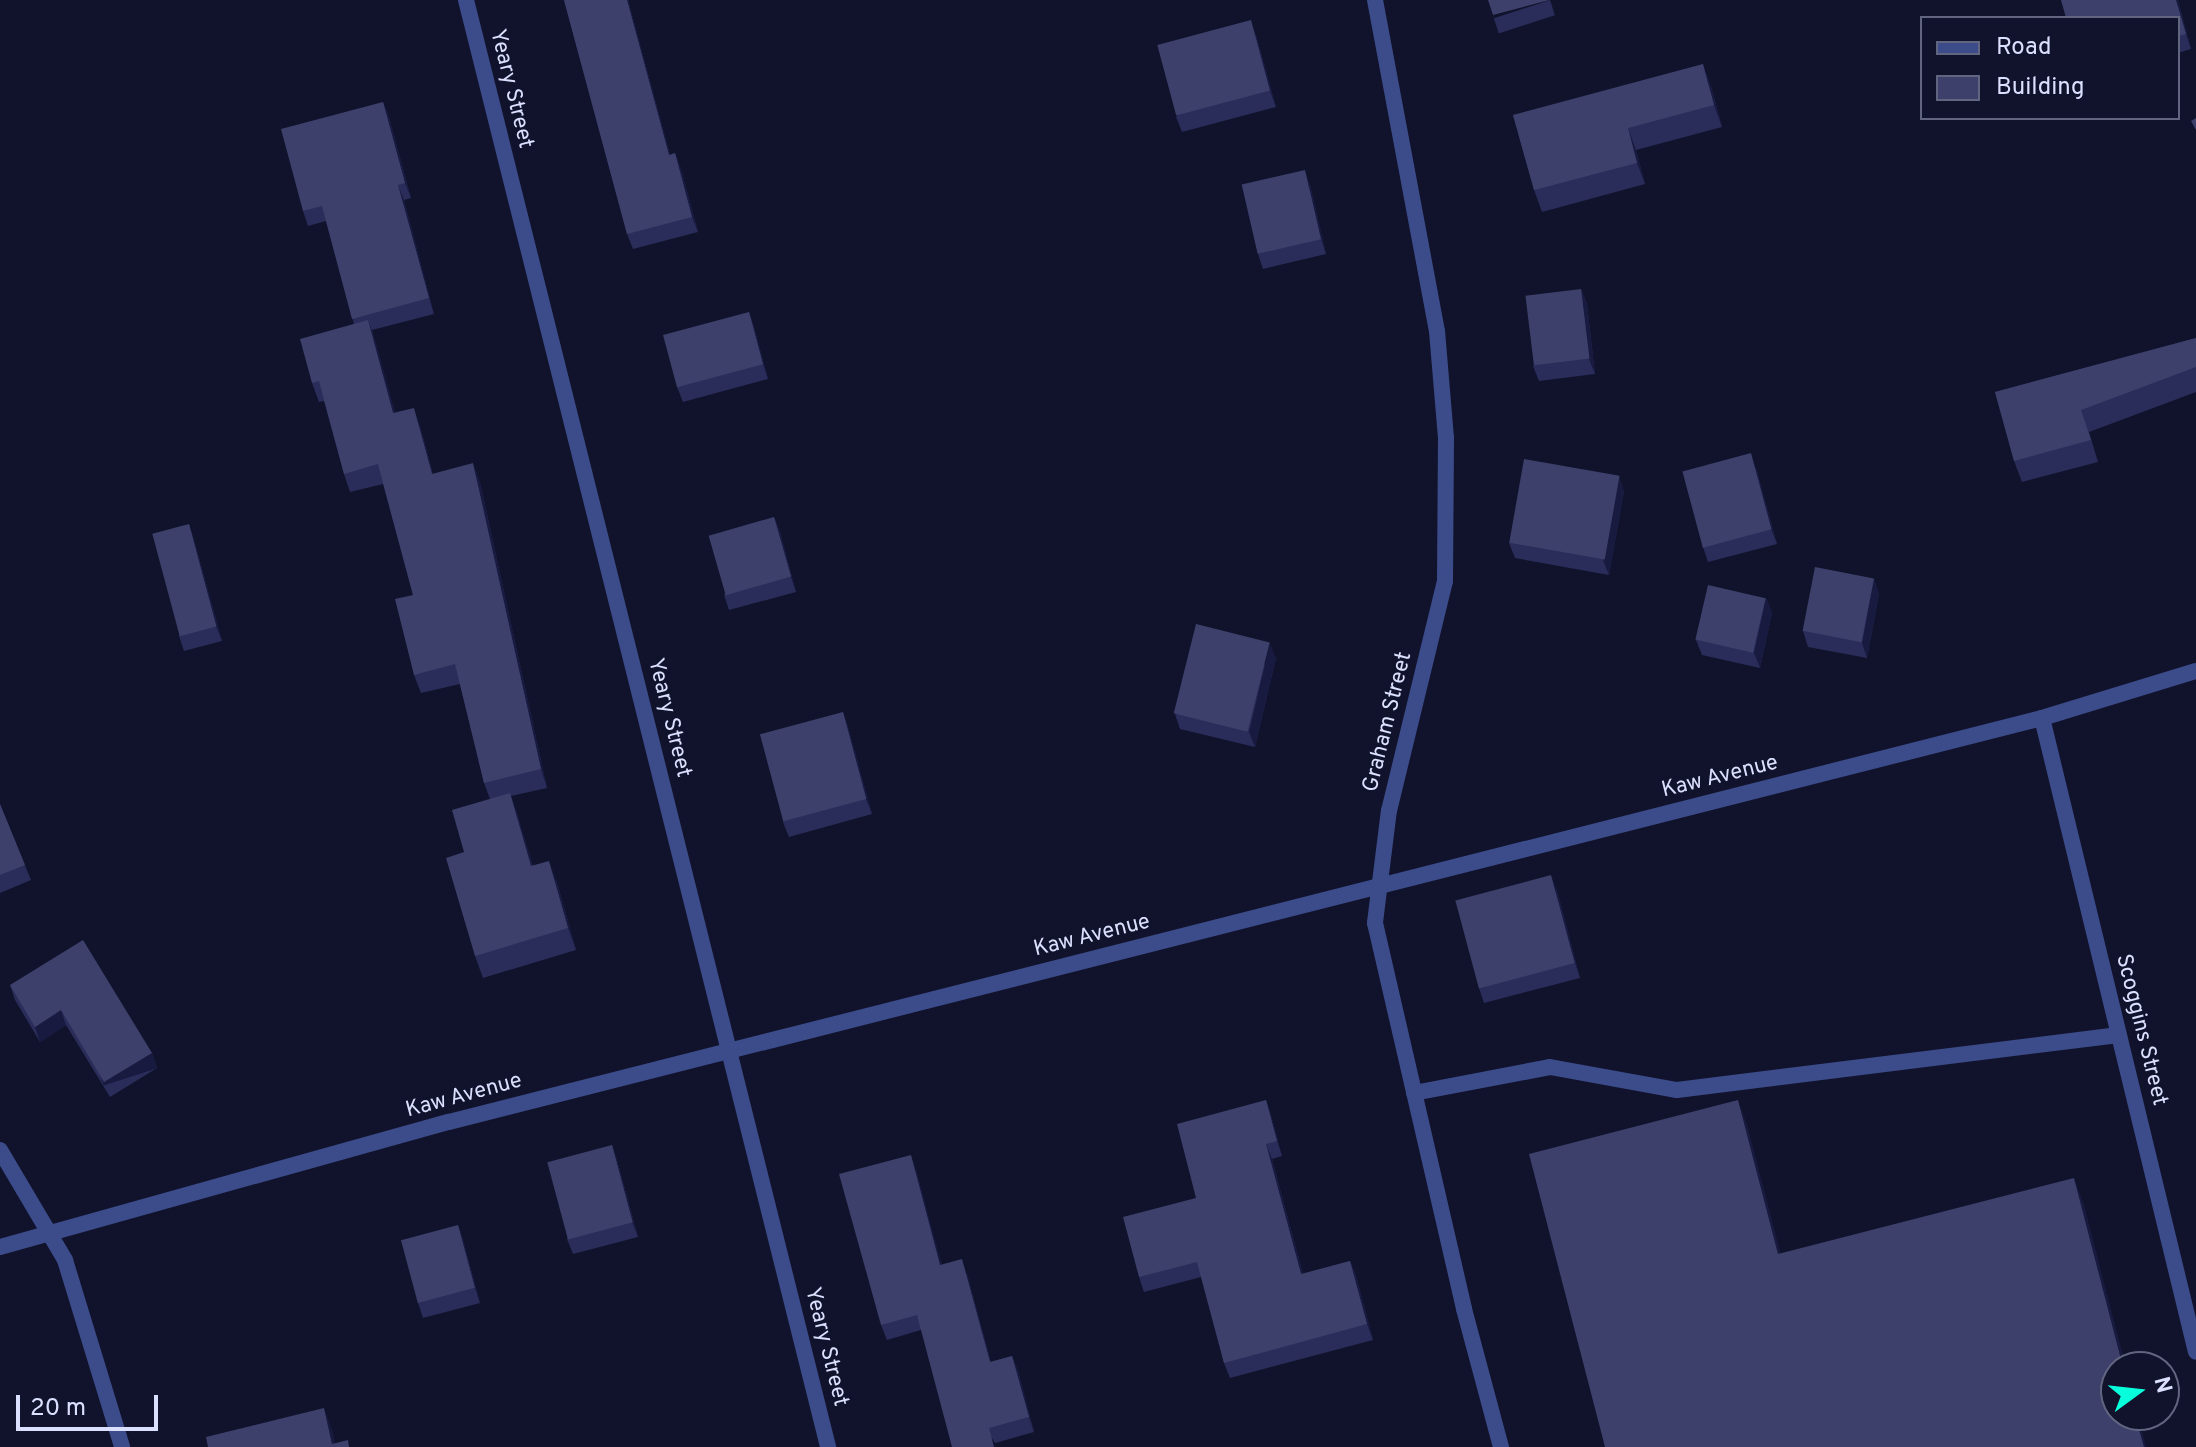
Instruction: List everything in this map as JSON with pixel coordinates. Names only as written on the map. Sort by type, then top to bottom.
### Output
[{"type":"street","name":"Yeary Street","points":[[466,0],[828,1447]]},
{"type":"street","name":"Graham Street","points":[[1375,0],[1437,331],[1446,438],[1445,581],[1389,810],[1375,923],[1501,1447]]},
{"type":"street","name":"Kaw Avenue","points":[[0,1247],[449,1122],[2042,718],[2196,671]]},
{"type":"street","name":"Scoggins Street","points":[[2042,718],[2196,1352]]},
{"type":"street","points":[[1414,1093],[1550,1067],[1677,1090],[2119,1035]]},
{"type":"street","points":[[0,1150],[65,1260],[122,1447]]},
{"type":"building","points":[[564,0],[627,0],[669,155],[675,153],[692,217],[627,234]]},
{"type":"building","points":[[1488,0],[1549,0],[1493,15]]},
{"type":"building","points":[[2061,0],[2176,0],[2186,34],[2180,36],[2180,16],[2065,16]]},
{"type":"building","points":[[1251,20],[1270,91],[1176,116],[1157,45]]},
{"type":"building","points":[[1703,64],[1714,105],[1628,128],[1637,163],[1534,190],[1513,115]]},
{"type":"building","points":[[383,102],[405,183],[398,185],[429,298],[352,319],[322,206],[303,211],[281,129]]},
{"type":"building","points":[[1305,170],[1321,239],[1258,254],[1242,185]]},
{"type":"building","points":[[1581,289],[1590,358],[1534,365],[1525,296]]},
{"type":"building","points":[[749,312],[763,364],[677,387],[663,335]]},
{"type":"building","points":[[368,320],[393,413],[414,408],[432,474],[473,463],[541,769],[484,783],[455,664],[414,675],[395,599],[413,595],[378,464],[344,474],[319,381],[312,383],[300,339]]},
{"type":"building","points":[[2196,338],[2196,367],[2081,410],[2091,440],[2014,461],[1995,392]]},
{"type":"building","points":[[1751,453],[1771,529],[1703,548],[1682,471]]},
{"type":"building","points":[[1524,459],[1620,476],[1605,560],[1509,543]]},
{"type":"building","points":[[774,517],[791,577],[726,595],[709,536]]},
{"type":"building","points":[[189,524],[216,626],[180,636],[152,534]]},
{"type":"building","points":[[1815,567],[1874,578],[1861,642],[1803,631]]},
{"type":"building","points":[[1708,585],[1765,598],[1753,653],[1695,640]]},
{"type":"building","points":[[1196,624],[1270,642],[1247,732],[1174,713]]},
{"type":"building","points":[[843,712],[866,799],[783,821],[760,734]]},
{"type":"building","points":[[510,793],[531,866],[549,861],[568,928],[475,956],[446,858],[464,852],[452,810]]},
{"type":"building","points":[[0,804],[25,865],[0,875]]},
{"type":"building","points":[[1551,875],[1575,963],[1479,989],[1455,901]]},
{"type":"building","points":[[83,940],[152,1053],[104,1082],[61,1010],[35,1027],[10,985]]},
{"type":"building","points":[[1266,1100],[1277,1141],[1266,1144],[1301,1274],[1350,1261],[1367,1324],[1224,1363],[1197,1262],[1139,1277],[1123,1217],[1196,1198],[1177,1124]]},
{"type":"building","points":[[1738,1100],[1778,1254],[2074,1178],[2119,1351],[2100,1351],[2100,1431],[2140,1431],[2144,1447],[1605,1447],[1529,1154]]},
{"type":"building","points":[[612,1145],[633,1222],[568,1240],[547,1162]]},
{"type":"building","points":[[911,1155],[940,1265],[962,1259],[990,1362],[1012,1356],[1029,1417],[989,1428],[994,1447],[952,1447],[917,1315],[881,1325],[839,1174]]},
{"type":"building","points":[[458,1225],[475,1288],[418,1303],[401,1240]]},
{"type":"building","points":[[324,1408],[332,1444],[348,1440],[349,1447],[208,1447],[206,1437]]}]
